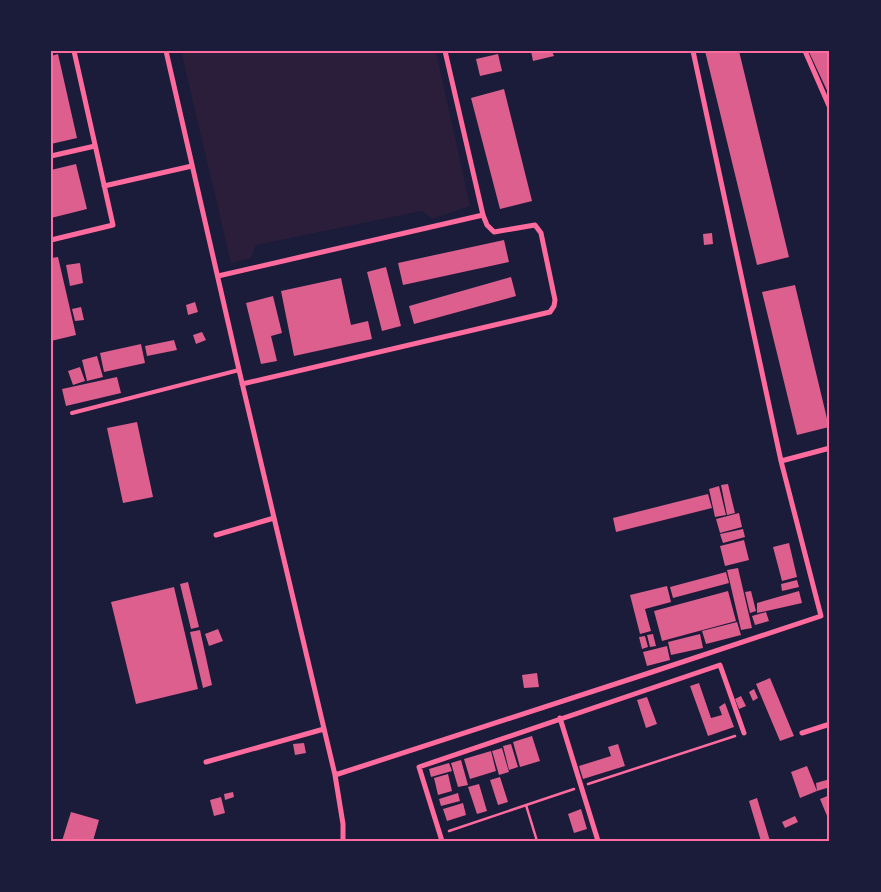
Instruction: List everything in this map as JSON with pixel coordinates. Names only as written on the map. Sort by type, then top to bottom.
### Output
[{"type":"street","points":[[51,240],[113,225],[74,51]]},
{"type":"street","points":[[166,51],[242,384],[335,774],[343,824],[343,841]]},
{"type":"street","points":[[242,384],[550,312],[554,306],[556,300],[541,233],[535,225],[494,232],[487,225],[483,215],[445,51]]},
{"type":"street","points":[[335,774],[637,678],[821,616],[781,460],[693,51]]},
{"type":"street","points":[[805,51],[830,108]]},
{"type":"street","points":[[51,156],[95,146]]},
{"type":"street","points":[[104,186],[192,166]]},
{"type":"street","points":[[218,276],[483,215]]},
{"type":"street","points":[[781,460],[830,448]]},
{"type":"street","points":[[216,535],[274,518]]},
{"type":"street","points":[[442,841],[419,766],[720,665],[744,733]]},
{"type":"street","points":[[560,718],[598,841]]},
{"type":"street","points":[[802,733],[830,724]]},
{"type":"street","points":[[206,762],[324,729]]},
{"type":"lane","points":[[72,412],[239,370]]},
{"type":"path","points":[[440,834],[744,733]]},
{"type":"path","points":[[526,805],[537,841]]},
{"type":"shaded area","points":[[181,51],[436,51],[470,206],[432,219],[422,211],[256,245],[251,258],[231,263]]},
{"type":"building","points":[[531,51],[552,51],[554,56],[533,61]]},
{"type":"building","points":[[705,51],[739,51],[789,257],[757,265]]},
{"type":"building","points":[[830,51],[830,97],[809,52]]},
{"type":"building","points":[[58,54],[77,138],[51,144],[51,56]]},
{"type":"building","points":[[498,54],[502,71],[480,76],[476,59]]},
{"type":"building","points":[[504,89],[532,201],[500,209],[471,98]]},
{"type":"building","points":[[76,164],[87,209],[51,218],[51,170]]},
{"type":"building","points":[[712,233],[713,244],[704,245],[703,234]]},
{"type":"building","points":[[504,240],[509,262],[403,285],[398,263]]},
{"type":"building","points":[[58,257],[76,335],[51,341],[51,258]]},
{"type":"building","points":[[80,263],[83,283],[70,286],[66,265]]},
{"type":"building","points":[[386,267],[401,326],[382,331],[367,272]]},
{"type":"building","points":[[511,277],[516,296],[414,324],[409,306]]},
{"type":"building","points":[[341,278],[351,325],[368,321],[372,339],[294,356],[281,291]]},
{"type":"building","points":[[795,285],[829,427],[797,435],[762,292]]},
{"type":"building","points":[[273,296],[282,333],[271,336],[277,361],[261,364],[246,303]]},
{"type":"building","points":[[195,302],[198,312],[188,315],[186,305]]},
{"type":"building","points":[[81,307],[84,320],[75,321],[72,309]]},
{"type":"building","points":[[202,332],[206,340],[196,344],[193,335]]},
{"type":"building","points":[[174,340],[177,350],[147,356],[145,346]]},
{"type":"building","points":[[141,344],[145,363],[104,372],[100,353]]},
{"type":"building","points":[[97,356],[103,377],[87,381],[82,360]]},
{"type":"building","points":[[80,367],[85,381],[73,385],[68,371]]},
{"type":"building","points":[[117,377],[121,393],[66,406],[62,389]]},
{"type":"building","points":[[137,422],[153,497],[123,503],[107,428]]},
{"type":"building","points":[[728,484],[735,513],[727,515],[721,485]]},
{"type":"building","points":[[719,486],[726,515],[715,517],[709,489]]},
{"type":"building","points":[[708,494],[712,508],[616,532],[613,518]]},
{"type":"building","points":[[739,513],[742,527],[720,533],[716,519]]},
{"type":"building","points":[[743,529],[745,537],[723,543],[720,534]]},
{"type":"building","points":[[744,540],[749,560],[725,566],[720,546]]},
{"type":"building","points":[[789,543],[797,577],[782,581],[773,547]]},
{"type":"building","points":[[738,568],[752,628],[741,630],[727,570]]},
{"type":"building","points":[[726,572],[729,583],[673,598],[670,587]]},
{"type":"building","points":[[797,580],[799,587],[782,591],[781,584]]},
{"type":"building","points":[[188,582],[199,627],[191,629],[180,584]]},
{"type":"building","points":[[667,586],[671,602],[645,609],[651,631],[640,634],[630,595]]},
{"type":"building","points":[[174,587],[198,689],[136,704],[111,602]]},
{"type":"building","points":[[728,591],[736,621],[662,641],[654,611]]},
{"type":"building","points":[[751,591],[756,611],[750,613],[745,592]]},
{"type":"building","points":[[799,591],[802,603],[757,613],[757,603]]},
{"type":"building","points":[[766,612],[769,621],[755,625],[752,616]]},
{"type":"building","points":[[737,622],[741,635],[706,644],[702,631]]},
{"type":"building","points":[[218,629],[223,641],[209,646],[205,634]]},
{"type":"building","points":[[200,630],[212,685],[203,688],[190,632]]},
{"type":"building","points":[[653,634],[656,646],[650,647],[647,635]]},
{"type":"building","points":[[700,634],[703,648],[671,655],[668,642]]},
{"type":"building","points":[[645,636],[648,647],[642,649],[639,637]]},
{"type":"building","points":[[667,646],[670,660],[647,666],[643,652]]},
{"type":"building","points":[[537,673],[539,687],[524,688],[522,675]]},
{"type":"building","points":[[770,678],[794,736],[780,741],[756,684]]},
{"type":"building","points":[[699,683],[711,718],[722,715],[719,707],[725,703],[734,727],[708,736],[690,686]]},
{"type":"building","points":[[754,689],[758,698],[753,701],[749,692]]},
{"type":"building","points":[[741,696],[746,706],[739,709],[735,699]]},
{"type":"building","points":[[647,697],[657,724],[646,728],[637,700]]},
{"type":"building","points":[[532,736],[540,761],[520,767],[513,742]]},
{"type":"building","points":[[304,743],[306,753],[295,755],[293,744]]},
{"type":"building","points":[[511,744],[518,767],[509,770],[503,746]]},
{"type":"building","points":[[618,744],[625,766],[583,779],[579,766],[611,756],[608,747]]},
{"type":"building","points":[[502,748],[509,772],[499,775],[492,751]]},
{"type":"building","points":[[491,751],[496,771],[470,779],[464,759]]},
{"type":"building","points":[[461,760],[468,785],[458,787],[451,763]]},
{"type":"building","points":[[449,763],[452,771],[431,777],[429,769]]},
{"type":"building","points":[[807,766],[817,791],[800,798],[791,772]]},
{"type":"building","points":[[448,774],[452,791],[438,795],[434,778]]},
{"type":"building","points":[[500,777],[508,802],[498,805],[490,780]]},
{"type":"building","points":[[830,779],[830,787],[817,791],[816,783]]},
{"type":"building","points":[[479,784],[487,811],[477,814],[468,787]]},
{"type":"building","points":[[233,792],[234,797],[225,800],[224,794]]},
{"type":"building","points":[[458,793],[460,801],[441,806],[439,799]]},
{"type":"building","points":[[830,795],[830,823],[820,799]]},
{"type":"building","points":[[221,797],[225,813],[214,816],[210,800]]},
{"type":"building","points":[[757,798],[770,841],[761,841],[749,801]]},
{"type":"building","points":[[463,803],[466,815],[447,821],[443,809]]},
{"type":"building","points":[[581,809],[587,829],[574,833],[568,814]]},
{"type":"building","points":[[71,812],[99,820],[93,841],[62,841]]},
{"type":"building","points":[[795,816],[798,822],[785,828],[782,822]]}]
